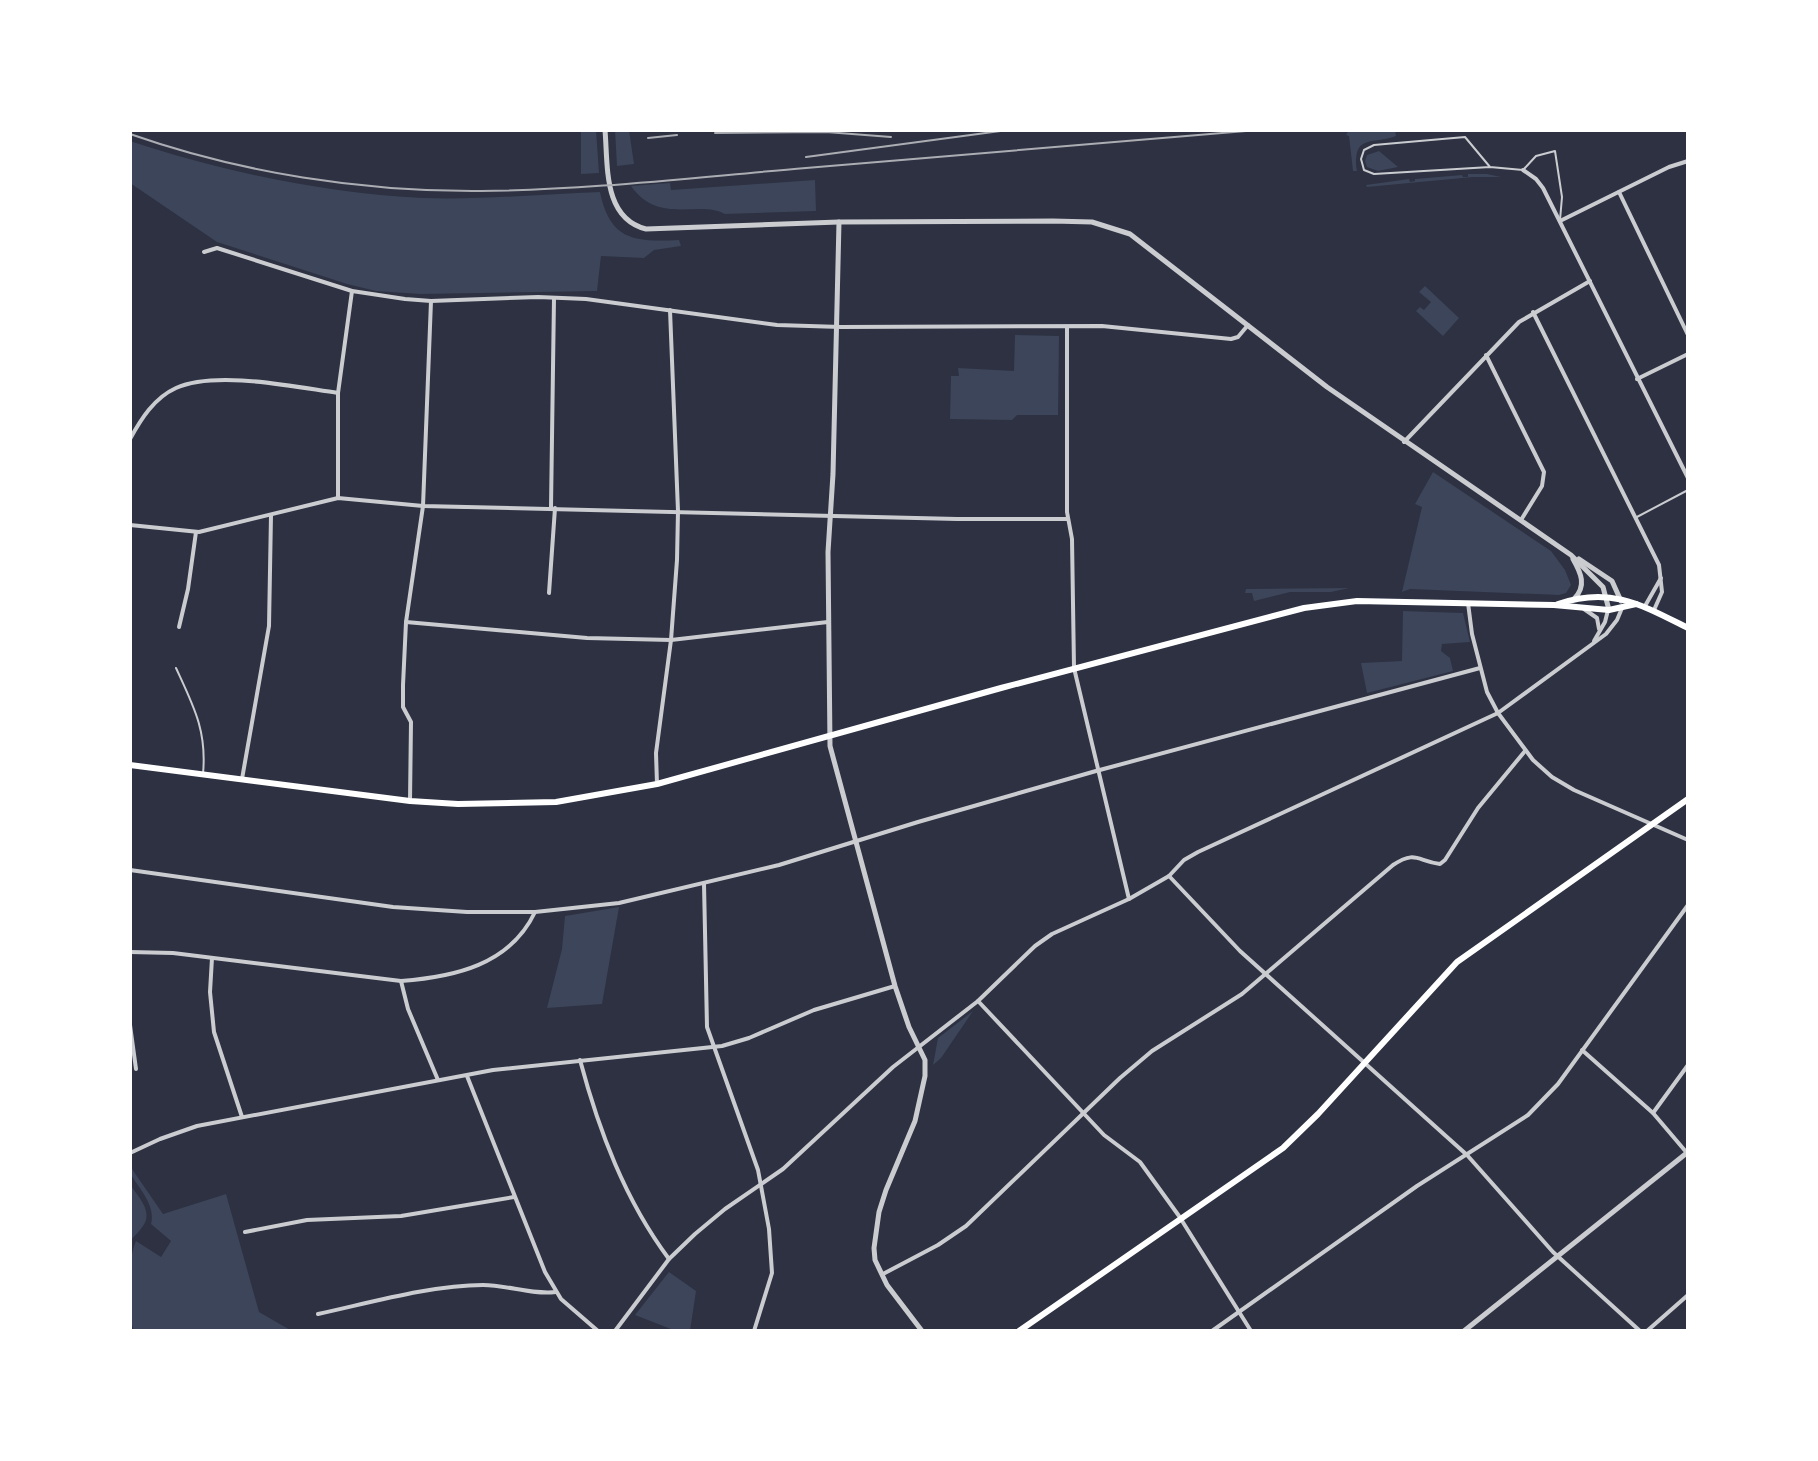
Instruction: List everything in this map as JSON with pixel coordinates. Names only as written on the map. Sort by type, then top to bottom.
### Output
[{"type":"main road","points":[[1554,605],[1574,599],[1620,598],[1645,606],[1688,628]]},
{"type":"main road","points":[[130,765],[410,801],[545,803],[657,784],[1074,668],[1304,608],[1357,601],[1554,605],[1609,610],[1636,604]]},
{"type":"main road","points":[[1019,1331],[1283,1148],[1307,1126],[1457,962],[1688,799]]},
{"type":"street","points":[[605,130],[616,206],[621,216],[630,224],[656,230],[839,222],[1053,221],[1111,226],[1138,239],[1327,387],[1404,442],[1607,576],[1615,584],[1622,608],[1612,628],[1498,713],[1198,852],[1184,860],[1169,876],[1129,899],[1041,941],[978,1001],[893,1067],[762,1186],[725,1209],[669,1259],[615,1331]]},
{"type":"street","points":[[1560,221],[1688,161]]},
{"type":"street","points":[[1523,170],[1541,184],[1688,478]]},
{"type":"street","points":[[1619,192],[1688,335]]},
{"type":"street","points":[[839,222],[828,552],[830,736],[834,767],[895,986],[926,1068],[915,1121],[879,1212],[874,1248],[881,1275],[922,1331]]},
{"type":"street","points":[[204,252],[217,248],[352,291],[431,301],[586,299],[751,322],[836,327],[1124,328],[1231,339],[1238,337],[1248,325]]},
{"type":"street","points":[[1404,442],[1519,322],[1590,281]]},
{"type":"street","points":[[338,498],[338,393],[352,291]]},
{"type":"street","points":[[549,593],[553,508],[554,298]]},
{"type":"street","points":[[410,801],[411,722],[403,707],[406,622],[423,506],[431,301]]},
{"type":"street","points":[[657,784],[656,753],[671,640],[678,511],[670,310]]},
{"type":"street","points":[[1533,312],[1659,565],[1662,592],[1654,610]]},
{"type":"street","points":[[1067,327],[1068,519],[1072,539],[1074,668],[1096,771],[1129,899]]},
{"type":"street","points":[[1637,379],[1688,354]]},
{"type":"street","points":[[1486,355],[1544,472],[1542,486],[1521,520]]},
{"type":"street","points":[[130,439],[154,404],[185,385],[224,380],[338,393]]},
{"type":"street","points":[[130,525],[196,532],[338,498],[423,506],[1068,519]]},
{"type":"street","points":[[242,781],[269,626],[271,515]]},
{"type":"street","points":[[179,627],[196,532]]},
{"type":"street","points":[[1571,555],[1593,575],[1607,596],[1609,610],[1592,644]]},
{"type":"street","points":[[1571,555],[1582,580],[1581,590],[1574,599]]},
{"type":"street","points":[[1645,606],[1661,576]]},
{"type":"street","points":[[1468,603],[1487,692],[1525,751],[1559,782],[1688,840]]},
{"type":"street","points":[[1581,608],[1597,618],[1600,632]]},
{"type":"street","points":[[406,622],[587,638],[671,640],[828,622]]},
{"type":"street","points":[[130,870],[393,907],[467,912],[535,912],[619,903],[704,884],[855,843],[1096,771],[1480,668]]},
{"type":"street","points":[[881,1275],[938,1245],[966,1226],[1152,1051],[1242,994],[1405,857],[1413,856],[1440,864],[1445,860],[1478,808],[1525,751]]},
{"type":"street","points":[[1169,876],[1221,932],[1467,1155],[1557,1256],[1640,1331]]},
{"type":"street","points":[[704,884],[707,1027],[762,1186],[772,1273],[754,1331]]},
{"type":"street","points":[[1212,1331],[1417,1186],[1528,1115],[1558,1084],[1688,905]]},
{"type":"street","points":[[130,952],[173,953],[401,981],[446,976],[491,960],[519,939],[535,912]]},
{"type":"street","points":[[212,958],[210,992],[214,1032],[242,1117]]},
{"type":"street","points":[[401,981],[408,1009],[438,1080]]},
{"type":"street","points":[[130,1153],[179,1131],[438,1080],[524,1066],[713,1047],[749,1038],[829,1005],[895,986]]},
{"type":"street","points":[[978,1001],[1104,1135],[1140,1162],[1182,1220],[1251,1331]]},
{"type":"street","points":[[130,1025],[136,1069]]},
{"type":"street","points":[[1464,1331],[1687,1152],[1653,1113],[1582,1050]]},
{"type":"street","points":[[580,1060],[615,1166],[637,1210],[669,1259]]},
{"type":"street","points":[[1653,1113],[1688,1065]]},
{"type":"street","points":[[467,1076],[545,1272],[556,1292],[598,1331]]},
{"type":"street","points":[[245,1232],[307,1220],[401,1216],[514,1197]]},
{"type":"street","points":[[318,1314],[452,1287],[482,1285],[537,1293],[556,1292]]},
{"type":"street","points":[[1647,1331],[1688,1295]]},
{"type":"lane","points":[[1490,167],[1465,137],[1370,146],[1364,150],[1361,159],[1362,168],[1369,174],[1490,167],[1523,170],[1536,156],[1555,151],[1562,197],[1560,221]]},
{"type":"lane","points":[[1634,518],[1688,490]]},
{"type":"lane","points":[[176,668],[202,728],[205,748],[203,775]]},
{"type":"shaded area","points":[[581,130],[596,130],[599,173],[581,174]]},
{"type":"shaded area","points":[[615,130],[629,130],[634,164],[617,166]]},
{"type":"shaded area","points":[[1349,130],[1395,130],[1396,136],[1361,146],[1356,159],[1357,171],[1353,171],[1349,136],[1346,135]]},
{"type":"shaded area","points":[[130,141],[275,179],[349,191],[423,198],[600,192],[610,220],[627,235],[637,239],[679,240],[681,246],[654,250],[644,258],[601,256],[597,291],[420,294],[376,291],[217,242],[130,183]]},
{"type":"shaded area","points":[[1379,151],[1398,167],[1378,171],[1367,167],[1367,155]]},
{"type":"shaded area","points":[[1468,174],[1501,177],[1366,185],[1409,179],[1410,182],[1415,179],[1468,177]]},
{"type":"shaded area","points":[[815,180],[816,211],[725,214],[715,210],[654,205],[631,186],[670,183],[671,190]]},
{"type":"shaded area","points":[[1425,286],[1459,318],[1443,336],[1416,311],[1420,307],[1424,310],[1431,302],[1419,292]]},
{"type":"shaded area","points":[[1015,335],[1059,336],[1058,415],[1017,415],[1012,420],[950,419],[951,376],[959,376],[958,368],[1014,371]]},
{"type":"shaded area","points":[[1433,472],[1551,551],[1565,570],[1571,585],[1566,593],[1410,589],[1402,592],[1422,507],[1415,504]]},
{"type":"shaded area","points":[[1349,588],[1331,592],[1290,592],[1254,601],[1252,593],[1245,593],[1246,589]]},
{"type":"shaded area","points":[[1403,611],[1463,613],[1470,642],[1442,644],[1441,651],[1450,658],[1453,671],[1367,693],[1361,663],[1402,661]]},
{"type":"shaded area","points":[[619,907],[602,1004],[547,1008],[562,949],[565,916]]},
{"type":"shaded area","points":[[973,1011],[941,1058],[933,1065],[938,1038]]},
{"type":"shaded area","points":[[130,1166],[163,1214],[226,1194],[259,1312],[292,1331],[134,1331],[129,1286],[136,1241],[161,1257],[171,1241],[151,1224],[149,1204],[130,1173]]},
{"type":"shaded area","points":[[130,1184],[147,1215],[143,1226],[130,1241]]},
{"type":"shaded area","points":[[669,1272],[696,1291],[690,1331],[676,1331],[635,1315]]},
{"type":"railway","points":[[806,157],[1008,130]]},
{"type":"railway","points":[[130,134],[215,160],[303,178],[392,188],[481,191],[644,182],[1258,130]]},
{"type":"railway","points":[[715,133],[826,132],[891,137]]},
{"type":"railway","points":[[648,138],[677,135]]}]
